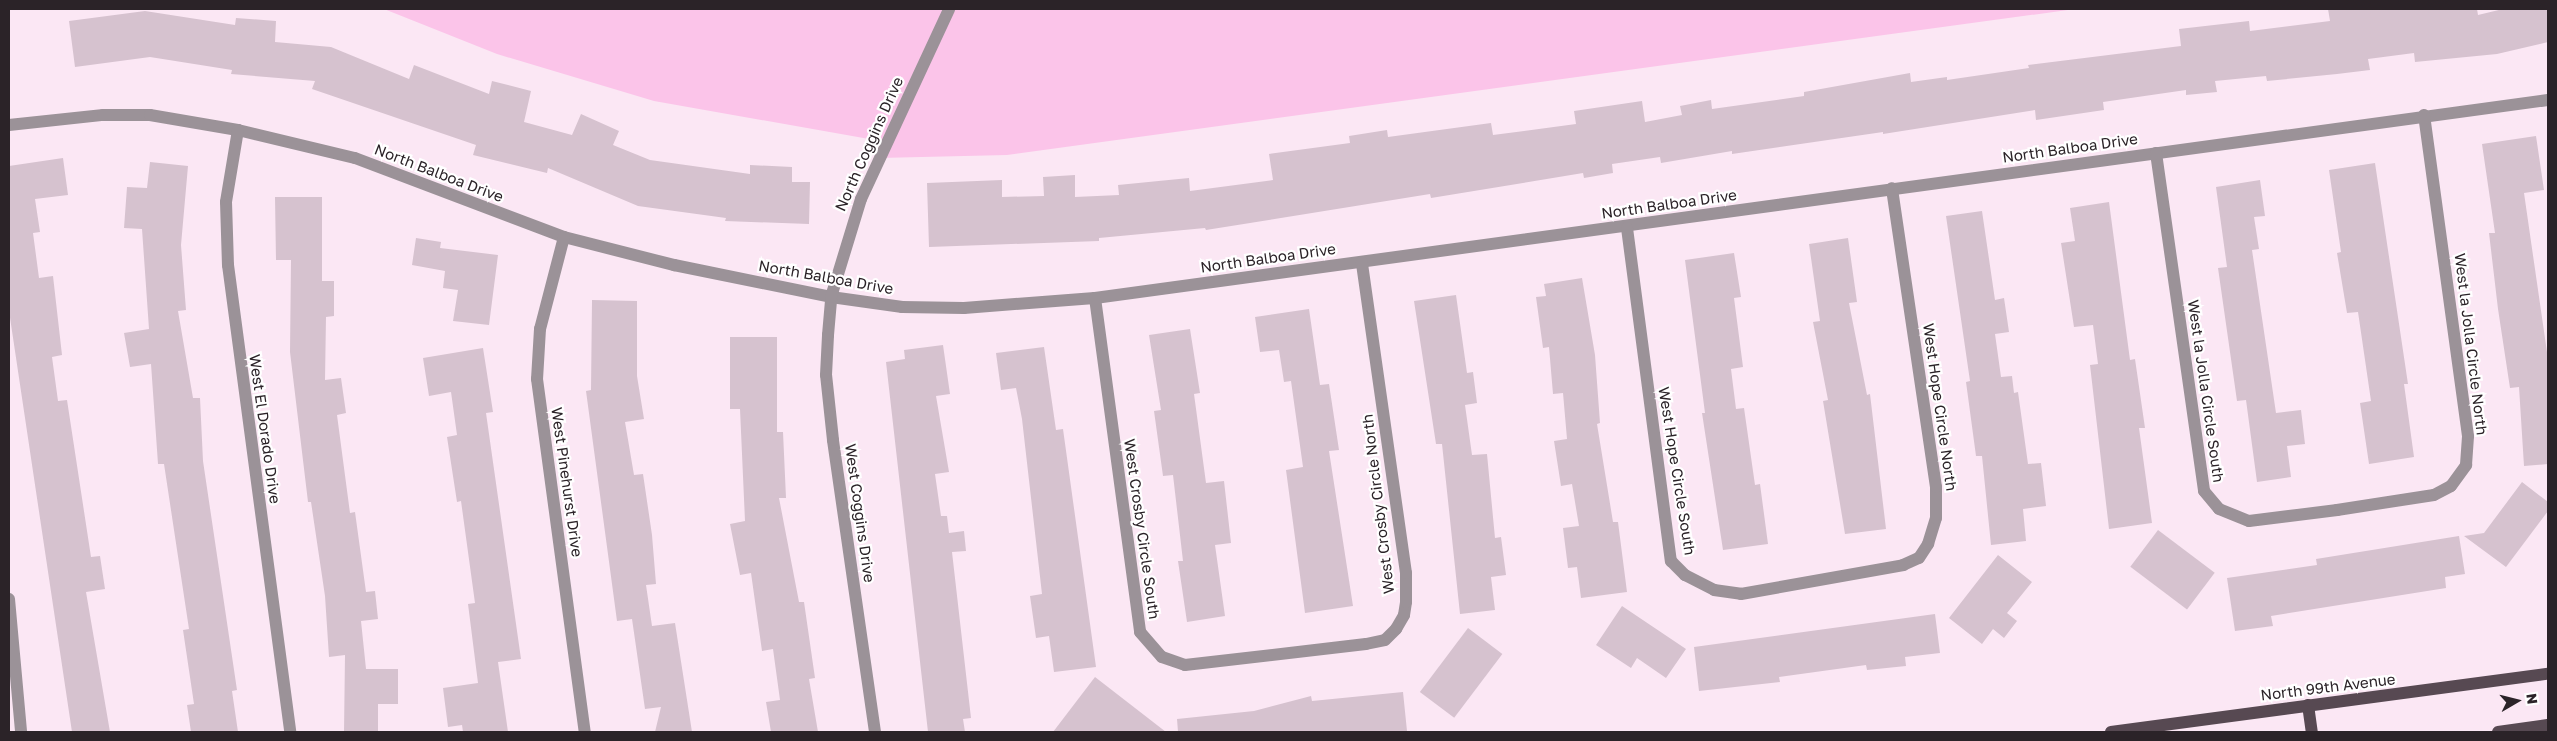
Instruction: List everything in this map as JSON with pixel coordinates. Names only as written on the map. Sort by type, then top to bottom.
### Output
[{"type":"main road","name":"North 99th Avenue","points":[[2111,732],[2548,674]]},
{"type":"main road","points":[[2308,705],[2312,732]]},
{"type":"main road","points":[[2498,732],[2548,725]]},
{"type":"street","name":"North Coggins Drive","points":[[832,297],[861,200],[949,9]]},
{"type":"street","name":"North Balboa Drive","points":[[9,125],[103,115],[150,115],[238,130],[355,158],[564,237],[674,265],[832,297],[902,307],[964,308],[1095,298],[1627,228],[1892,188],[2424,115],[2548,100]]},
{"type":"street","name":"West la Jolla Circle North","points":[[2337,510],[2434,495],[2451,486],[2466,465],[2468,436],[2424,115]]},
{"type":"street","name":"West El Dorado Drive","points":[[238,130],[226,202],[228,264],[290,732]]},
{"type":"street","name":"West la Jolla Circle South","points":[[2156,152],[2204,491],[2219,509],[2249,521],[2337,510]]},
{"type":"street","name":"West Hope Circle North","points":[[1822,582],[1903,565],[1919,558],[1928,544],[1936,518],[1936,487],[1892,188]]},
{"type":"street","name":"West Hope Circle South","points":[[1627,228],[1671,561],[1685,575],[1714,590],[1741,594],[1822,582]]},
{"type":"street","name":"West Pinehurst Drive","points":[[564,237],[540,329],[537,379],[585,732]]},
{"type":"street","name":"West Crosby Circle North","points":[[1290,653],[1385,640],[1404,615],[1406,573],[1362,262]]},
{"type":"street","name":"West Coggins Drive","points":[[832,297],[826,375],[875,732]]},
{"type":"street","name":"West Crosby Circle South","points":[[1095,298],[1140,632],[1162,657],[1185,665],[1290,653]]},
{"type":"street","points":[[9,599],[21,732]]},
{"type":"shaded area","points":[[384,9],[2075,9],[1007,155],[879,158],[886,142],[654,101],[497,54]]},
{"type":"building","points":[[2328,9],[2477,9],[2478,15],[2503,9],[2548,9],[2548,42],[2497,54],[2415,62],[2414,53],[2368,59],[2370,70],[2337,74],[2267,81],[2266,76],[2215,81],[2217,92],[2186,95],[2186,90],[2103,102],[2104,110],[2036,120],[2035,110],[1883,134],[1883,132],[1732,154],[1732,151],[1661,163],[1660,157],[1612,164],[1613,173],[1584,178],[1583,173],[1431,198],[1430,194],[1206,230],[1205,228],[1099,238],[1099,241],[929,247],[927,183],[1002,180],[1002,197],[1044,196],[1043,177],[1075,175],[1075,197],[1119,195],[1118,185],[1189,178],[1190,191],[1273,180],[1269,154],[1350,143],[1349,136],[1387,130],[1388,137],[1491,123],[1493,135],[1576,124],[1574,111],[1642,101],[1645,122],[1682,115],[1680,106],[1711,100],[1712,109],[1804,96],[1804,92],[1910,73],[1911,82],[1947,77],[1947,80],[2029,68],[2028,65],[2181,46],[2179,29],[2249,21],[2250,31],[2330,21]]},
{"type":"building","points":[[145,11],[235,25],[236,18],[276,21],[275,42],[331,47],[409,79],[414,65],[489,94],[492,81],[531,91],[524,122],[572,135],[581,114],[619,131],[613,145],[650,160],[750,174],[750,165],[792,167],[792,182],[810,182],[809,224],[725,221],[726,218],[638,206],[548,168],[547,173],[473,155],[476,145],[312,89],[315,81],[231,74],[232,70],[150,57],[75,67],[69,21]]},
{"type":"building","points":[[2536,136],[2544,190],[2524,193],[2548,359],[2548,464],[2524,466],[2519,387],[2510,388],[2498,309],[2489,233],[2495,233],[2482,144]]},
{"type":"building","points":[[63,158],[68,195],[35,199],[40,232],[33,233],[39,278],[53,276],[62,355],[52,357],[58,401],[67,400],[91,557],[100,556],[105,589],[86,592],[110,732],[72,732],[9,311],[9,166]]},
{"type":"building","points":[[150,162],[188,166],[181,245],[186,310],[178,311],[193,398],[200,398],[203,461],[237,690],[232,691],[238,732],[191,732],[187,705],[194,704],[183,630],[189,629],[164,464],[158,464],[151,364],[130,367],[124,333],[149,329],[142,229],[124,228],[127,187],[147,188]]},
{"type":"building","points":[[2375,163],[2408,384],[2404,384],[2414,457],[2369,464],[2360,403],[2371,401],[2358,312],[2347,313],[2337,253],[2341,252],[2329,170]]},
{"type":"building","points":[[2260,180],[2265,216],[2254,217],[2259,249],[2252,250],[2276,413],[2301,410],[2305,444],[2287,446],[2291,477],[2257,482],[2246,400],[2237,401],[2218,268],[2227,267],[2216,187]]},
{"type":"building","points":[[275,197],[322,197],[322,281],[334,281],[334,316],[326,317],[325,380],[341,378],[346,413],[337,415],[350,513],[355,512],[366,592],[375,591],[378,619],[361,621],[366,669],[398,669],[398,704],[378,704],[378,732],[344,732],[345,655],[329,657],[325,596],[311,502],[308,502],[290,352],[291,260],[276,260]]},
{"type":"building","points":[[2109,202],[2130,360],[2135,359],[2145,428],[2139,428],[2152,523],[2109,529],[2090,365],[2098,364],[2093,325],[2074,327],[2061,243],[2075,241],[2070,208]]},
{"type":"building","points":[[1982,211],[1995,300],[2004,298],[2009,332],[1995,334],[2001,377],[2012,376],[2014,393],[2018,392],[2028,464],[2041,463],[2046,506],[2023,509],[2026,541],[1991,545],[1982,456],[1976,456],[1966,382],[1970,381],[1946,216]]},
{"type":"building","points":[[416,238],[441,242],[440,248],[498,255],[489,325],[453,321],[458,290],[443,288],[445,271],[412,265]]},
{"type":"building","points":[[1848,238],[1857,302],[1849,303],[1867,395],[1870,394],[1886,529],[1845,534],[1823,401],[1828,400],[1813,322],[1820,321],[1809,244]]},
{"type":"building","points":[[1734,253],[1741,297],[1734,298],[1743,367],[1731,369],[1736,409],[1744,408],[1755,485],[1760,484],[1768,544],[1723,550],[1702,413],[1705,413],[1685,260]]},
{"type":"building","points":[[1582,278],[1595,355],[1600,423],[1597,424],[1613,522],[1618,522],[1627,592],[1581,598],[1577,567],[1568,568],[1563,528],[1579,526],[1572,484],[1561,486],[1554,441],[1567,439],[1563,393],[1553,394],[1549,347],[1543,348],[1536,297],[1546,296],[1544,284]]},
{"type":"building","points":[[1456,295],[1467,373],[1473,372],[1477,403],[1465,405],[1472,455],[1487,454],[1495,538],[1501,537],[1506,575],[1491,577],[1495,610],[1460,614],[1442,444],[1436,444],[1414,301]]},
{"type":"building","points":[[592,300],[637,301],[637,376],[644,419],[625,422],[634,475],[643,474],[652,535],[656,584],[646,585],[652,626],[675,623],[692,732],[655,732],[661,707],[645,709],[632,619],[617,621],[586,391],[591,390]]},
{"type":"building","points":[[1309,309],[1320,385],[1329,384],[1339,450],[1329,451],[1353,606],[1305,613],[1286,470],[1303,467],[1291,381],[1284,382],[1279,350],[1260,352],[1255,317]]},
{"type":"building","points":[[1190,329],[1200,393],[1194,394],[1206,483],[1224,481],[1231,543],[1215,545],[1225,616],[1187,622],[1178,561],[1183,561],[1173,475],[1163,476],[1154,411],[1161,410],[1149,335]]},
{"type":"building","points":[[730,337],[777,337],[777,432],[783,432],[786,498],[779,498],[799,602],[804,602],[815,678],[809,679],[818,732],[771,732],[766,702],[780,700],[773,649],[762,651],[751,573],[740,575],[730,524],[745,521],[740,409],[730,409]]},
{"type":"building","points":[[943,345],[950,394],[936,396],[949,472],[935,474],[941,516],[947,516],[949,533],[964,531],[966,551],[952,552],[971,718],[963,719],[965,732],[928,732],[886,362],[905,359],[904,350]]},
{"type":"building","points":[[1044,347],[1056,430],[1063,429],[1096,667],[1054,672],[1049,636],[1036,638],[1030,596],[1042,594],[1022,419],[1016,388],[1001,390],[996,353]]},
{"type":"building","points":[[483,348],[493,412],[486,413],[521,659],[498,662],[508,732],[463,732],[462,725],[448,727],[443,688],[478,683],[468,604],[475,603],[461,501],[457,502],[447,437],[457,435],[451,392],[429,396],[423,358]]},
{"type":"building","points":[[2522,482],[2548,502],[2548,511],[2506,567],[2464,536],[2484,533]]},
{"type":"building","points":[[2158,530],[2215,573],[2187,609],[2130,567]]},
{"type":"building","points":[[2459,536],[2465,574],[2445,577],[2446,588],[2271,616],[2273,626],[2235,631],[2227,578],[2317,565],[2316,559]]},
{"type":"building","points":[[1998,555],[2032,582],[2007,613],[2017,621],[2004,638],[1993,629],[1982,644],[1949,618]]},
{"type":"building","points":[[1622,606],[1686,649],[1666,678],[1637,658],[1631,668],[1596,645]]},
{"type":"building","points":[[1935,614],[1940,653],[1905,657],[1906,666],[1867,670],[1866,665],[1779,677],[1780,682],[1699,691],[1694,647]]},
{"type":"building","points":[[1468,628],[1502,654],[1454,718],[1420,692]]},
{"type":"building","points":[[1095,677],[1166,732],[1053,732]]},
{"type":"building","points":[[1403,692],[1407,731],[1178,732],[1177,719],[1254,711],[1311,696],[1312,701]]}]
